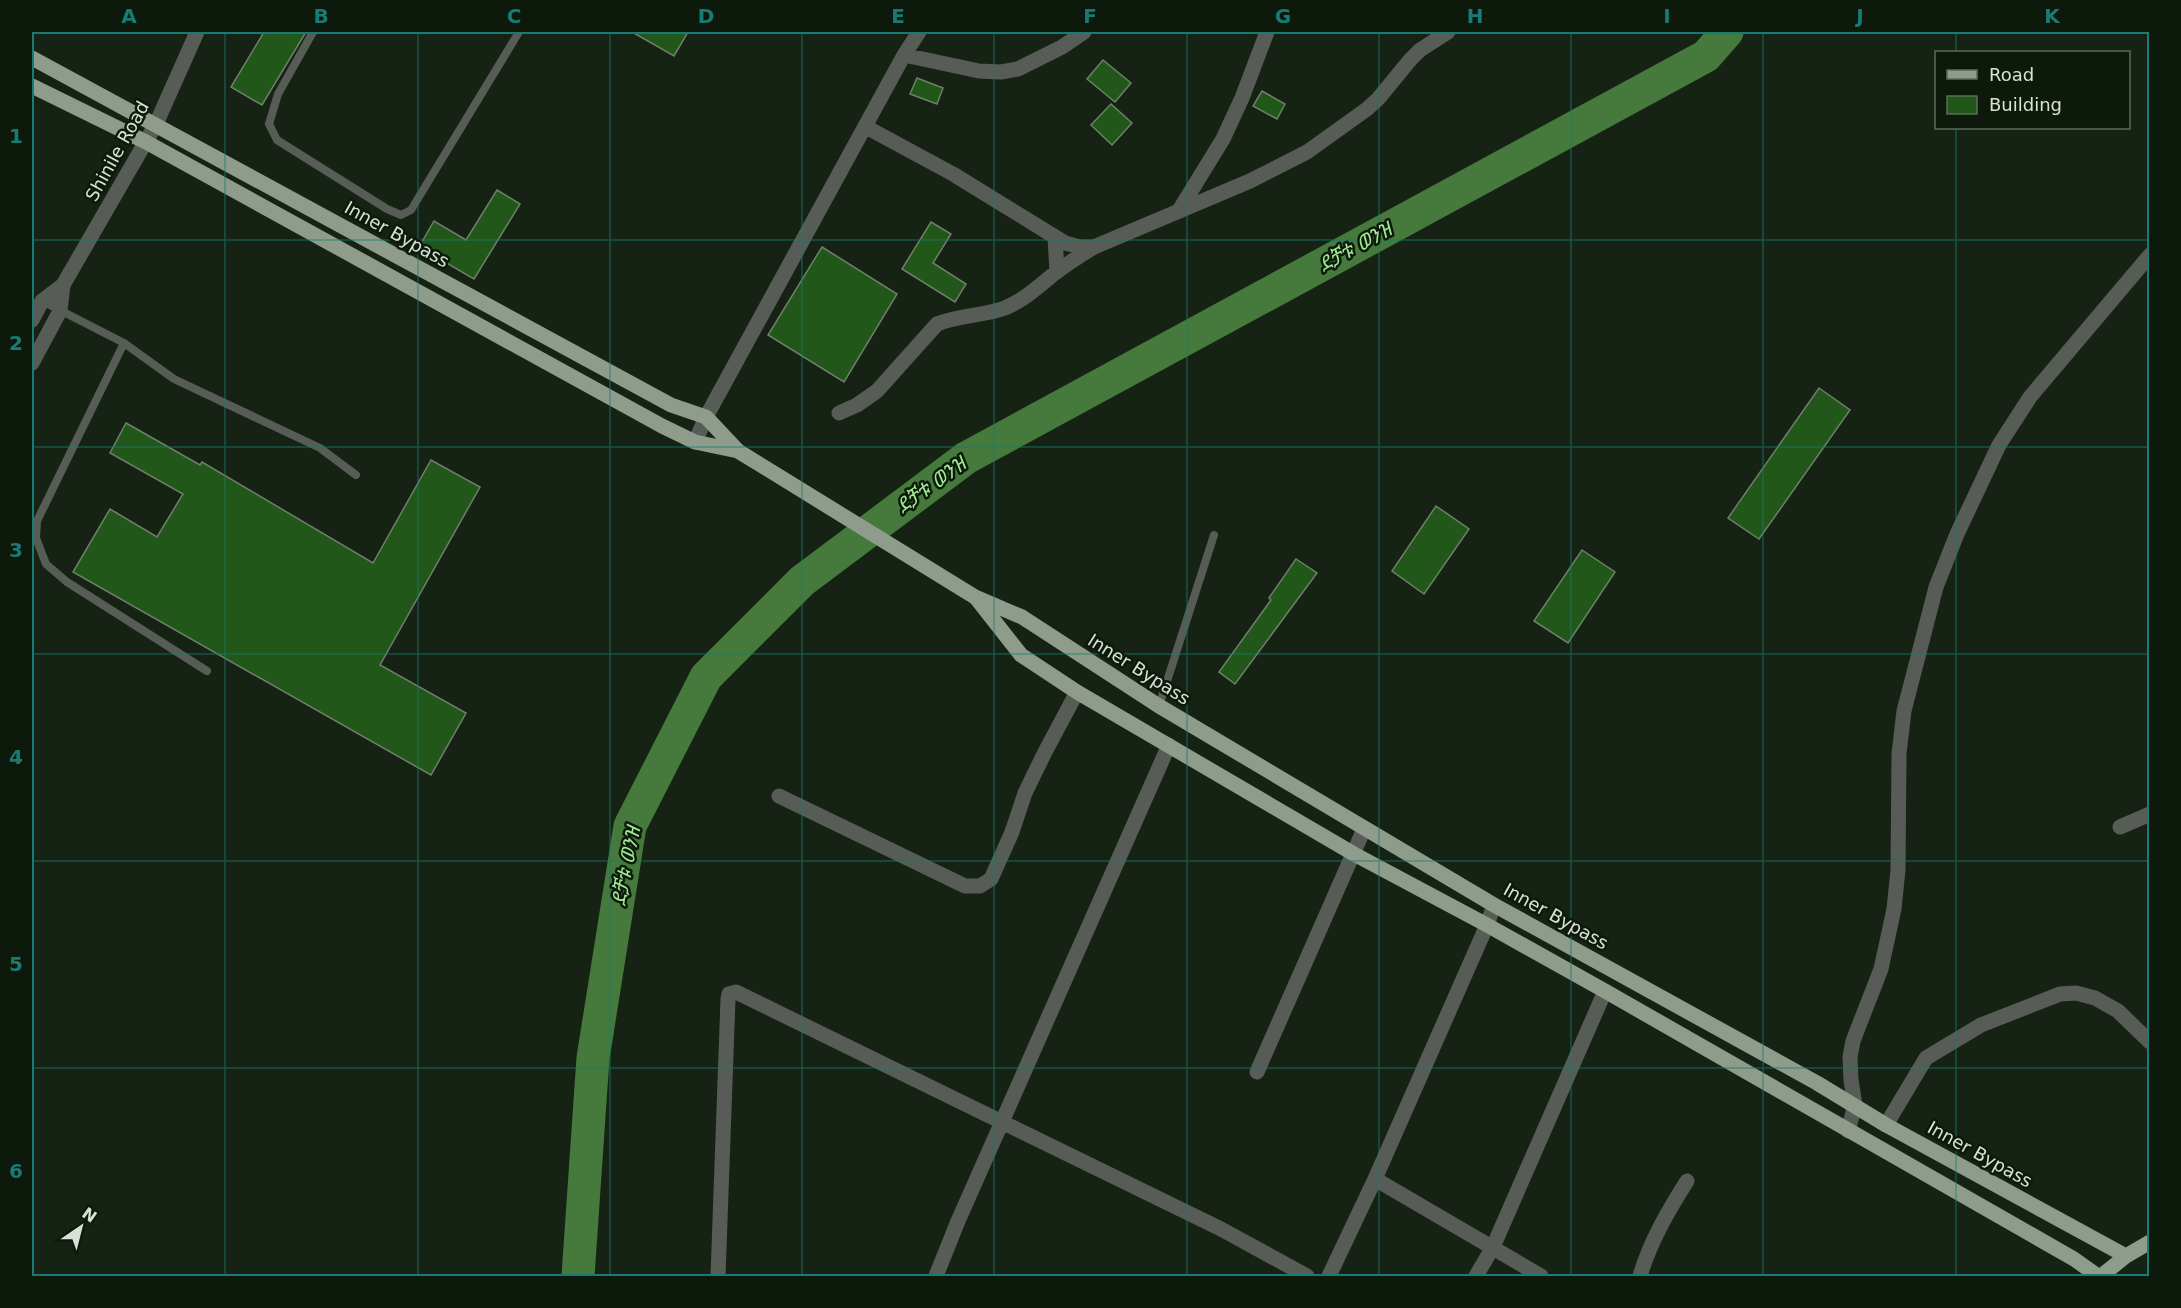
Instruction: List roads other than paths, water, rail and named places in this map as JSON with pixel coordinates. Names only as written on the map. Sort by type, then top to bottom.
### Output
[{"type":"main road","name":"Inner Bypass","points":[[32,58],[671,405],[706,417],[738,451],[975,597],[1022,618],[1159,706],[1364,829],[1855,1105],[1886,1125],[2126,1256]]},
{"type":"main road","name":"Inner Bypass","points":[[32,86],[146,142],[662,426],[695,442],[738,451]]},
{"type":"main road","name":"Inner Bypass","points":[[975,597],[1021,655],[1077,692],[1354,854],[1605,991],[2100,1276]]},
{"type":"main road","points":[[2100,1276],[2126,1256],[2150,1242]]},
{"type":"street","name":"Shinile Road","points":[[32,320],[42,301],[63,285],[146,142],[198,32]]},
{"type":"street","points":[[695,442],[706,417],[904,55],[919,32]]},
{"type":"street","points":[[904,55],[979,71],[1001,72],[1018,69],[1062,47],[1084,32]]},
{"type":"street","points":[[1180,209],[1222,139],[1242,98],[1267,32]]},
{"type":"street","points":[[839,413],[857,405],[877,391],[937,324],[1006,307],[1037,289],[1057,272],[1094,247],[1250,181],[1307,152],[1367,109],[1420,50],[1448,32]]},
{"type":"street","points":[[866,127],[953,174],[1065,243],[1080,247],[1094,247]]},
{"type":"street","points":[[1054,237],[1057,272]]},
{"type":"street","points":[[1848,1131],[1855,1105],[1850,1057],[1853,1041],[1881,969],[1894,909],[1898,870],[1899,754],[1904,711],[1942,569],[1999,445],[2030,397],[2150,255]]},
{"type":"street","name":"Shinile Road","points":[[32,363],[60,311],[63,285]]},
{"type":"street","points":[[779,796],[965,886],[980,886],[991,879],[1012,831],[1025,793],[1077,692]]},
{"type":"street","points":[[936,1276],[958,1221],[1169,745]]},
{"type":"street","points":[[2121,827],[2150,814]]},
{"type":"street","points":[[1257,1072],[1364,829]]},
{"type":"street","points":[[1329,1276],[1375,1179],[1487,925],[1494,904]]},
{"type":"street","points":[[1476,1276],[1492,1247],[1605,991]]},
{"type":"street","points":[[718,1276],[729,994],[736,992],[1221,1229],[1307,1276]]},
{"type":"street","points":[[1886,1125],[1926,1058],[1982,1024],[2060,994],[2076,993],[2096,998],[2118,1011],[2150,1042]]},
{"type":"street","points":[[1375,1179],[1541,1276]]},
{"type":"street","points":[[1640,1276],[1665,1215],[1687,1180]]},
{"type":"lane","points":[[313,32],[278,94],[268,124],[277,140],[387,209],[401,215],[411,210],[519,32]]},
{"type":"lane","points":[[42,301],[124,343],[174,380],[320,448],[356,475]]},
{"type":"lane","points":[[124,343],[37,521],[36,538],[46,564],[68,582],[207,671]]},
{"type":"lane","points":[[1159,706],[1214,535]]},
{"type":"waterway","name":"ደቻቱ ወንዝ","points":[[578,1276],[593,1058],[630,826],[706,677],[802,581],[966,458],[1706,56],[1727,32]]}]
